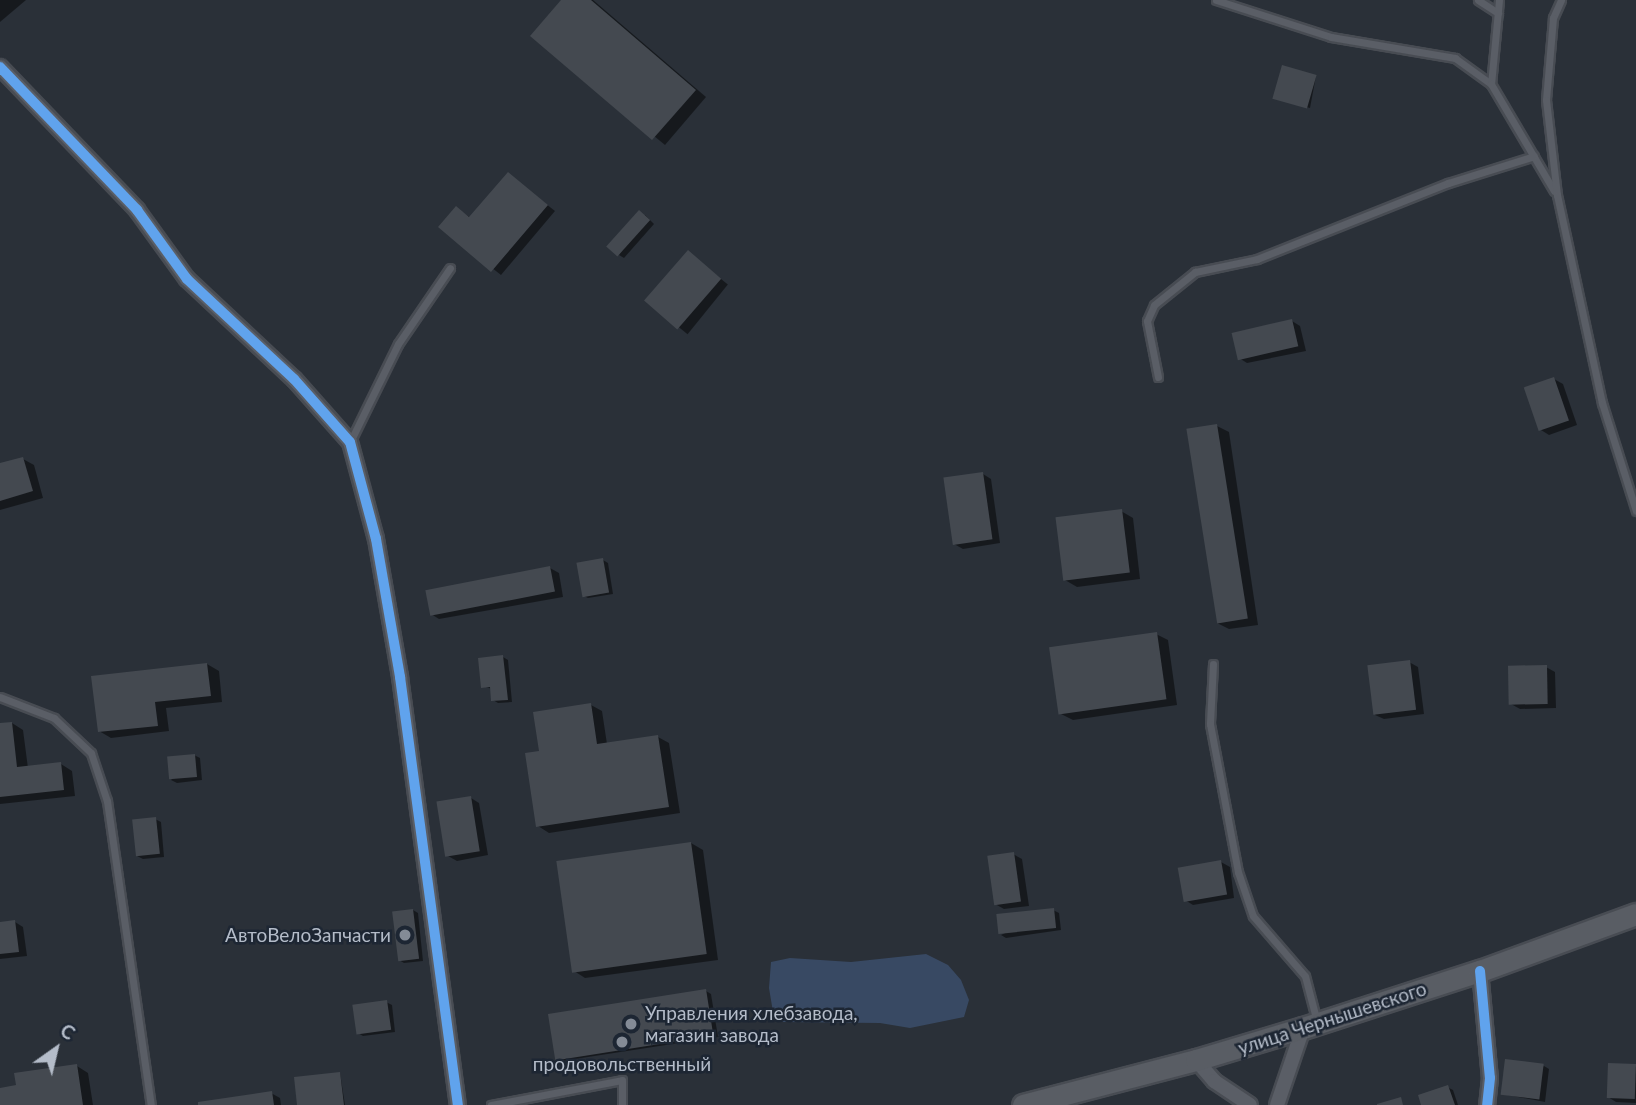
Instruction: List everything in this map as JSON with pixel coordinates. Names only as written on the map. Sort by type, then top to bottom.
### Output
[{"type":"main road","name":"улица Чернышевского","points":[[1023,1105],[1196,1060],[1310,1025],[1480,971],[1636,914]]},
{"type":"street","points":[[0,67],[137,210],[187,279],[294,379],[349,442],[376,539],[400,677],[458,1105]]},
{"type":"street","points":[[1480,971],[1490,1078],[1487,1105]]},
{"type":"street","points":[[1277,1105],[1310,1025]]},
{"type":"street","points":[[1196,1060],[1214,1081],[1250,1105]]},
{"type":"lane","points":[[1216,0],[1331,37],[1455,58],[1491,84],[1556,195]]},
{"type":"lane","points":[[1478,0],[1498,13]]},
{"type":"lane","points":[[1491,84],[1499,0]]},
{"type":"lane","points":[[1561,0],[1553,18],[1546,100],[1556,195],[1602,403],[1636,511]]},
{"type":"lane","points":[[1158,377],[1147,321],[1154,304],[1195,272],[1256,258],[1448,183],[1534,156]]},
{"type":"lane","points":[[349,442],[398,344],[450,268]]},
{"type":"lane","points":[[1213,664],[1210,724],[1238,872],[1254,916],[1305,976],[1310,1025]]},
{"type":"lane","points":[[0,697],[54,718],[91,753],[107,801],[151,1105]]},
{"type":"lane","points":[[491,1105],[622,1080],[622,1105]]},
{"type":"water","points":[[926,954],[948,965],[961,980],[969,1000],[964,1017],[910,1028],[880,1023],[783,1022],[773,1012],[769,988],[771,962],[790,958],[851,962]]},
{"type":"building","points":[[561,0],[591,0],[696,90],[652,140],[530,36]]},
{"type":"building","points":[[1282,65],[1317,75],[1307,109],[1272,99]]},
{"type":"building","points":[[508,172],[548,205],[491,272],[438,227],[456,206],[469,217]]},
{"type":"building","points":[[639,210],[650,220],[617,256],[606,246]]},
{"type":"building","points":[[688,250],[721,279],[677,329],[644,301]]},
{"type":"building","points":[[1292,319],[1298,346],[1238,360],[1232,333]]},
{"type":"building","points":[[1554,377],[1569,420],[1539,431],[1524,387]]},
{"type":"building","points":[[1217,424],[1248,619],[1217,623],[1186,429]]},
{"type":"building","points":[[23,457],[33,491],[0,501],[0,463]]},
{"type":"building","points":[[983,472],[992,539],[953,545],[943,478]]},
{"type":"building","points":[[1122,509],[1130,573],[1063,581],[1055,517]]},
{"type":"building","points":[[603,558],[609,592],[582,597],[576,563]]},
{"type":"building","points":[[550,566],[555,592],[430,616],[425,590]]},
{"type":"building","points":[[1157,632],[1166,699],[1059,715],[1049,647]]},
{"type":"building","points":[[503,655],[508,700],[491,701],[490,687],[481,688],[478,658]]},
{"type":"building","points":[[1410,660],[1416,710],[1373,715],[1367,665]]},
{"type":"building","points":[[207,663],[211,696],[155,702],[158,726],[98,732],[91,676]]},
{"type":"building","points":[[1547,665],[1548,704],[1509,705],[1508,666]]},
{"type":"building","points":[[591,703],[597,744],[658,735],[669,807],[536,827],[525,753],[539,751],[533,712]]},
{"type":"building","points":[[12,722],[17,767],[61,762],[64,790],[0,797],[0,723]]},
{"type":"building","points":[[195,754],[197,777],[169,779],[167,756]]},
{"type":"building","points":[[471,796],[480,851],[445,857],[436,801]]},
{"type":"building","points":[[156,817],[160,854],[136,856],[132,820]]},
{"type":"building","points":[[691,842],[707,954],[572,973],[556,861]]},
{"type":"building","points":[[1014,852],[1021,902],[994,905],[987,856]]},
{"type":"building","points":[[1221,860],[1227,894],[1184,902],[1178,868]]},
{"type":"building","points":[[1054,908],[1056,928],[998,934],[996,914]]},
{"type":"building","name":"АвтоВелоЗапчасти","points":[[413,909],[419,959],[398,961],[392,912]]},
{"type":"building","points":[[15,920],[19,952],[0,954],[0,922]]},
{"type":"building","name":"Управления хлебзавода, магазин завода","points":[[706,989],[713,1035],[555,1060],[548,1014]]},
{"type":"building","points":[[387,1000],[391,1030],[357,1035],[352,1005]]},
{"type":"building","points":[[1505,1059],[1544,1064],[1539,1099],[1501,1095]]},
{"type":"building","points":[[1608,1063],[1636,1064],[1635,1099],[1607,1098]]},
{"type":"building","points":[[77,1064],[83,1105],[0,1105],[0,1088],[16,1085],[14,1073]]},
{"type":"building","points":[[340,1072],[344,1105],[297,1105],[294,1077]]},
{"type":"building","points":[[1448,1085],[1455,1105],[1421,1105],[1418,1095]]},
{"type":"building","points":[[272,1091],[274,1105],[198,1105],[198,1102]]},
{"type":"building","points":[[1401,1097],[1403,1105],[1377,1105],[1377,1104]]},
{"type":"cycle path","points":[[0,67],[137,210],[187,279],[294,379],[350,442],[376,539],[400,677],[458,1105]]},
{"type":"cycle path","points":[[1480,971],[1490,1078],[1487,1105]]},
{"type":"place","name":"АвтоВелоЗапчасти","points":[[405,935]]},
{"type":"place","name":"Управления хлебзавода, магазин завода","points":[[631,1024]]},
{"type":"place","name":"продовольственный","points":[[622,1042]]}]
